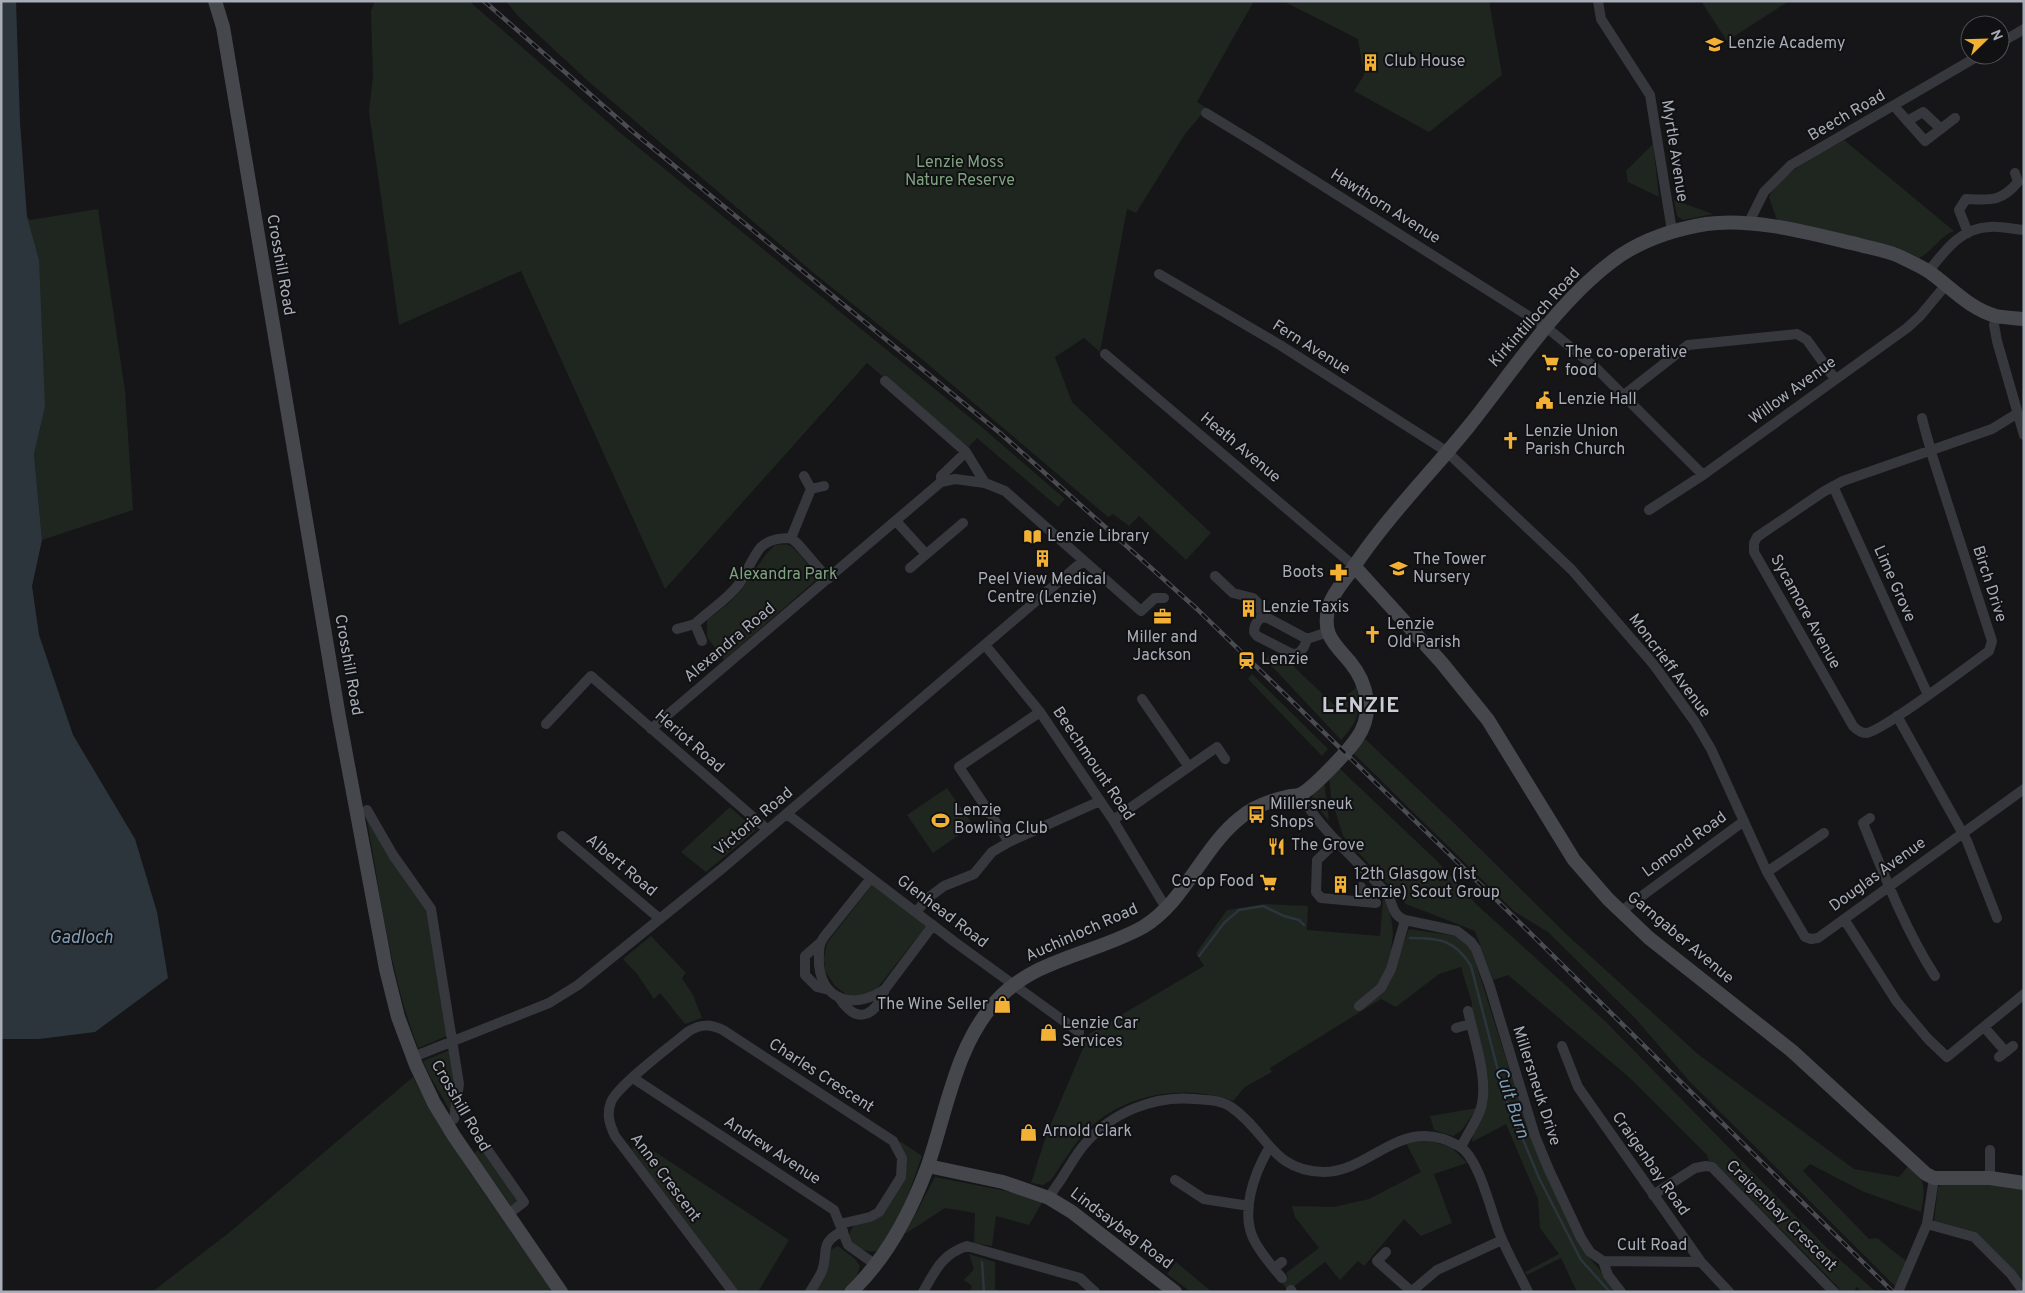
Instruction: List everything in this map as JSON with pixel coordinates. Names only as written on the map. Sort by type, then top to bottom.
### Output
[{"type":"main road","name":"Crosshill Road","points":[[215,1],[223,27],[319,602],[382,950],[398,1017],[413,1057],[434,1103],[507,1215],[561,1292]]},
{"type":"main road","name":"Kirkintilloch Road","points":[[1328,632],[1326,621],[1330,601],[1354,566],[1546,327],[1602,270],[1622,254],[1650,240],[1672,231],[1711,223],[1749,222],[1836,239],[1896,254],[1928,272],[1970,304],[1996,316],[2024,319]]},
{"type":"main road","name":"Garngaber Avenue","points":[[1354,566],[1442,663],[1488,720],[1574,860],[1620,912],[1648,938],[1792,1051],[1912,1162],[1934,1178]]},
{"type":"main road","points":[[1301,795],[1355,742],[1363,730],[1368,714],[1364,685],[1353,665],[1336,647],[1328,632]]},
{"type":"main road","name":"Auchinloch Road","points":[[851,1292],[876,1265],[901,1228],[928,1166],[965,1049],[985,1015],[999,998],[1036,970],[1126,936],[1148,924],[1166,908],[1216,843],[1240,818],[1261,804],[1301,795]]},
{"type":"main road","name":"Lindsaybeg Road","points":[[928,1166],[1003,1182],[1049,1198],[1072,1212],[1175,1292]]},
{"type":"main road","points":[[1934,1178],[1990,1178],[2024,1183]]},
{"type":"street","name":"Myrtle Avenue","points":[[1598,1],[1601,19],[1650,95],[1672,231]]},
{"type":"street","points":[[2010,37],[2024,29]]},
{"type":"street","name":"Beech Road","points":[[1749,222],[1764,192],[1791,165],[1963,65]]},
{"type":"street","points":[[1894,106],[1925,141],[1955,118]]},
{"type":"street","points":[[1907,121],[1923,112],[1941,129]]},
{"type":"street","name":"Hawthorn Avenue","points":[[1206,113],[1546,327],[1596,368],[1702,475]]},
{"type":"street","points":[[1968,233],[1959,210],[1966,199],[1994,200],[2009,193],[2019,180]]},
{"type":"street","points":[[1928,272],[1954,240],[1968,233],[1986,227],[2024,230]]},
{"type":"street","name":"Fern Avenue","points":[[1159,274],[1280,345],[1446,451]]},
{"type":"street","name":"Willow Avenue","points":[[1649,510],[1702,475],[1907,328],[1920,316],[1945,286]]},
{"type":"street","points":[[1996,316],[1994,325],[1997,341],[2024,435]]},
{"type":"street","points":[[1624,395],[1688,345],[1797,334],[1807,340],[1836,379]]},
{"type":"street","name":"Heath Avenue","points":[[1105,354],[1354,566]]},
{"type":"street","points":[[885,381],[966,452],[985,483]]},
{"type":"street","name":"Sycamore Avenue","points":[[1897,716],[1872,732],[1862,732],[1853,726],[1754,552],[1754,543],[1757,537],[1833,486],[1856,476],[1992,429],[2018,413]]},
{"type":"street","name":"Birch Drive","points":[[1897,716],[1989,651],[1992,641],[1922,418]]},
{"type":"street","name":"Moncrieff Avenue","points":[[1446,451],[1572,570],[1654,665],[1690,715],[1711,749],[1767,872],[1797,925],[1805,937],[1811,940]]},
{"type":"street","name":"Alexandra Road","points":[[651,729],[941,482],[941,476],[966,452]]},
{"type":"street","points":[[804,476],[811,489]]},
{"type":"street","points":[[941,482],[954,479],[966,480],[985,483],[1005,491],[1140,611],[1155,598],[1164,598]]},
{"type":"street","points":[[811,489],[824,486]]},
{"type":"street","name":"Lime Grove","points":[[1833,486],[1928,695]]},
{"type":"street","points":[[791,538],[811,489]]},
{"type":"street","points":[[896,521],[926,554]]},
{"type":"street","points":[[910,568],[963,523]]},
{"type":"street","points":[[677,629],[695,624],[724,601],[739,584],[761,547],[774,539],[791,538],[828,579]]},
{"type":"street","name":"Victoria Road","points":[[413,1057],[549,1004],[578,985],[788,814],[1083,561]]},
{"type":"street","points":[[1215,576],[1233,593],[1253,598],[1260,605],[1262,617]]},
{"type":"street","points":[[1307,639],[1299,653],[1292,654],[1257,636],[1254,632],[1258,620],[1266,616],[1307,639],[1328,632]]},
{"type":"street","points":[[695,624],[702,641]]},
{"type":"street","name":"Beechmount Road","points":[[985,645],[1040,712],[1113,820],[1166,908]]},
{"type":"street","name":"Heriot Road","points":[[546,724],[591,676],[768,830]]},
{"type":"street","points":[[1142,698],[1189,766]]},
{"type":"street","points":[[1009,842],[959,767],[1040,712]]},
{"type":"street","points":[[1897,716],[1963,832],[1997,918]]},
{"type":"street","points":[[1113,820],[1217,747],[1226,759]]},
{"type":"street","name":"Douglas Avenue","points":[[1811,940],[1818,938],[2024,789]]},
{"type":"street","points":[[1301,795],[1313,814],[1388,895],[1394,912],[1399,918],[1405,920],[1390,969],[1381,988],[1360,1006]]},
{"type":"street","points":[[916,912],[928,898],[944,886],[974,874],[992,852],[1009,842],[1100,801]]},
{"type":"street","name":"Crosshill Road","points":[[367,810],[393,855],[431,909],[459,1084],[454,1119]]},
{"type":"street","name":"Glenhead Road","points":[[788,814],[933,925],[1079,1032]]},
{"type":"street","points":[[1870,818],[1863,823],[1888,887],[1925,960],[1936,976]]},
{"type":"street","name":"Lomond Road","points":[[1620,912],[1744,821]]},
{"type":"street","points":[[1767,872],[1824,833]]},
{"type":"street","name":"Albert Road","points":[[562,836],[660,919]]},
{"type":"street","points":[[1337,841],[1317,860],[1316,892],[1321,898],[1376,903]]},
{"type":"street","points":[[829,990],[818,987],[805,974],[805,956],[821,942],[871,878]]},
{"type":"street","points":[[1360,901],[1361,887]]},
{"type":"street","points":[[1844,919],[1896,1002],[1943,1055],[1947,1057],[2024,994]]},
{"type":"street","name":"Millersneuk Drive","points":[[1405,920],[1457,932],[1471,942],[1476,949],[1490,987],[1539,1145],[1581,1238],[1590,1252],[1603,1261],[1608,1275],[1621,1292]]},
{"type":"street","points":[[821,942],[818,957],[820,974],[829,990],[840,999],[848,1010],[862,1015],[872,1012],[880,1003],[885,989],[933,925]]},
{"type":"street","points":[[840,999],[862,1000],[876,995],[885,989]]},
{"type":"street","points":[[1461,1147],[1480,1110],[1483,1097],[1480,1062],[1468,1011]]},
{"type":"street","points":[[1456,1028],[1470,1024]]},
{"type":"street","name":"Charles Crescent","points":[[633,1078],[689,1031],[698,1026],[711,1025],[724,1030],[893,1141],[902,1158],[901,1177],[879,1212],[842,1227]]},
{"type":"street","points":[[1984,1027],[2006,1051]]},
{"type":"street","name":"Craigenbay Road","points":[[1562,1046],[1578,1087],[1702,1262],[1728,1292]]},
{"type":"street","name":"Andrew Avenue","points":[[633,1078],[834,1210],[848,1245],[876,1265]]},
{"type":"street","name":"Anne Crescent","points":[[633,1078],[620,1089],[610,1102],[608,1120],[615,1136],[733,1292]]},
{"type":"street","points":[[1049,1198],[1082,1147],[1099,1128],[1127,1111],[1149,1103],[1187,1098],[1223,1103],[1230,1106],[1250,1123],[1269,1148],[1289,1163],[1300,1168],[1325,1172],[1354,1164],[1404,1139],[1430,1137],[1446,1140],[1461,1147],[1477,1169],[1502,1240],[1528,1292]]},
{"type":"street","points":[[487,1148],[524,1202],[507,1215]]},
{"type":"street","points":[[1269,1148],[1258,1169],[1251,1190],[1249,1206],[1250,1227],[1254,1239],[1278,1265],[1282,1278]]},
{"type":"street","points":[[1990,1178],[1991,1148]]},
{"type":"street","name":"Craigenbay Crescent","points":[[1653,1195],[1695,1168],[1712,1167],[1834,1292]]},
{"type":"street","points":[[1898,1292],[1927,1224],[1934,1178]]},
{"type":"street","points":[[1175,1180],[1204,1199],[1249,1206]]},
{"type":"street","points":[[1927,1224],[1974,1237],[2010,1274],[2024,1292]]},
{"type":"street","points":[[810,1292],[822,1270],[827,1243],[842,1227]]},
{"type":"street","points":[[1386,1252],[1377,1261],[1411,1292],[1437,1270],[1502,1240]]},
{"type":"street","points":[[922,1292],[940,1263],[954,1250],[967,1246],[1080,1278],[1095,1292]]},
{"type":"street","name":"Cult Road","points":[[1603,1261],[1702,1262]]},
{"type":"green space","points":[[375,1],[469,1],[618,131],[984,429],[1065,499],[1058,507],[977,438],[967,449],[867,363],[665,589],[521,271],[399,325],[369,112],[373,76],[371,11]]},
{"type":"green space","name":"Lenzie Moss Nature Reserve","points":[[506,1],[1254,1],[1197,102],[1207,108],[1185,134],[1136,213],[1127,209],[1100,352],[1084,338],[1055,357],[1072,402],[1211,533],[1186,560],[1139,516],[1129,526],[1113,514],[1108,517],[923,360],[816,275],[588,81],[518,16]]},
{"type":"green space","points":[[1283,1],[1489,1],[1502,75],[1429,132],[1354,91],[1364,75],[1358,39]]},
{"type":"green space","points":[[1701,1],[1789,1],[1727,41]]},
{"type":"green space","points":[[1844,140],[1954,231],[1945,236],[1919,258],[1898,248],[1777,220],[1769,197],[1775,188],[1802,164]]},
{"type":"green space","points":[[1653,144],[1659,197],[1628,182],[1626,171]]},
{"type":"green space","points":[[1674,200],[1713,214],[1683,220],[1677,216]]},
{"type":"green space","points":[[98,209],[125,391],[133,510],[42,540],[34,454],[45,407],[27,217],[30,220]]},
{"type":"green space","name":"Alexandra Park","points":[[775,545],[788,545],[796,550],[809,566],[816,580],[724,660],[707,637],[707,620],[736,596]]},
{"type":"green space","points":[[1269,655],[1290,663],[1334,705],[1357,687],[1357,716],[1352,727],[1341,740],[1266,660]]},
{"type":"green space","points":[[1252,674],[1328,749],[1322,756],[1248,679]]},
{"type":"green space","points":[[1364,738],[1453,822],[1565,933],[1699,1055],[1854,1169],[1899,1177],[1909,1165],[1915,1171],[1922,1181],[1924,1192],[1921,1212],[1864,1192],[1810,1164],[1803,1171],[1869,1239],[1877,1238],[1906,1261],[1897,1288],[1689,1081],[1636,1019],[1548,932],[1515,912],[1353,753]]},
{"type":"green space","points":[[1338,767],[1436,860],[1476,904],[1605,1021],[1827,1248],[1876,1292],[1861,1292],[1857,1287],[1853,1292],[1840,1292],[1838,1287],[1714,1162],[1709,1161],[1707,1155],[1630,1078],[1508,975],[1493,980],[1475,931],[1406,904],[1343,836],[1331,797],[1329,775]]},
{"type":"green space","points":[[1324,780],[1329,821],[1312,801],[1313,792]]},
{"type":"green space","name":"Lenzie Bowling Club","points":[[947,788],[973,825],[933,853],[907,815]]},
{"type":"green space","points":[[730,807],[756,830],[706,872],[681,852]]},
{"type":"green space","points":[[366,815],[428,910],[447,1036],[418,1048],[408,1020],[393,962]]},
{"type":"green space","points":[[872,885],[926,926],[875,991],[861,995],[847,995],[835,986],[825,971],[824,958],[827,943]]},
{"type":"green space","points":[[1383,899],[1389,910],[1392,922],[1393,935],[1391,947],[1401,950],[1409,929],[1456,936],[1471,948],[1531,1138],[1587,1255],[1619,1292],[1577,1292],[1561,1258],[1527,1275],[1525,1272],[1559,1254],[1540,1228],[1538,1199],[1506,1124],[1472,1142],[1474,1131],[1488,1100],[1472,1003],[1461,967],[1439,974],[1396,1007],[1381,999],[1270,1068],[1272,1072],[1245,1087],[1233,1101],[1214,1095],[1172,1093],[1132,1102],[1113,1111],[1096,1122],[1082,1136],[1051,1180],[1043,1185],[1031,1183],[1047,1133],[1089,1034],[1204,966],[1196,953],[1227,910],[1267,904],[1308,906],[1307,930],[1380,936]]},
{"type":"green space","points":[[651,936],[686,973],[682,978],[693,995],[702,1018],[685,1024],[660,993],[654,999],[637,974],[623,959]]},
{"type":"green space","points":[[450,1050],[454,1085],[448,1087],[448,1094],[454,1096],[451,1114],[423,1061]]},
{"type":"green space","points":[[413,1077],[461,1159],[552,1288],[548,1292],[152,1292],[230,1232]]},
{"type":"green space","points":[[1477,1108],[1461,1131],[1453,1136],[1434,1130],[1430,1116]]},
{"type":"green space","points":[[637,1140],[789,1240],[758,1292],[739,1292],[632,1150]]},
{"type":"green space","points":[[1429,1140],[1452,1148],[1467,1163],[1434,1174],[1452,1223],[1421,1236],[1404,1219],[1364,1266],[1358,1261],[1340,1280],[1325,1262],[1288,1291],[1282,1283],[1288,1277],[1286,1273],[1319,1248],[1295,1217],[1292,1206],[1334,1207],[1369,1199],[1421,1172],[1406,1143]]},
{"type":"green space","points":[[900,1141],[922,1156],[899,1219],[887,1241],[877,1251],[864,1250],[849,1237],[850,1231],[855,1226],[872,1219],[904,1177]]},
{"type":"green space","points":[[483,1147],[520,1200],[511,1206],[474,1153]]},
{"type":"green space","points":[[935,1177],[1016,1193],[1043,1201],[1029,1225],[996,1216],[992,1246],[974,1243],[975,1213],[945,1208],[905,1234]]},
{"type":"green space","points":[[1946,1181],[2024,1187],[2024,1285],[1974,1234],[1934,1222],[1938,1187]]},
{"type":"green space","points":[[838,1246],[855,1259],[860,1266],[857,1276],[841,1292],[814,1292],[828,1251]]},
{"type":"green space","points":[[969,1254],[995,1262],[995,1289],[1000,1292],[970,1292],[972,1286],[964,1280],[974,1269]]},
{"type":"green space","points":[[1176,1262],[1212,1292],[1191,1292],[1167,1274]]},
{"type":"water","name":"Gadloch","points":[[1,1],[16,1],[20,122],[27,217],[39,260],[45,407],[34,454],[42,540],[32,586],[39,635],[73,735],[135,839],[157,912],[168,978],[95,1032],[39,1039],[1,1039]]},
{"type":"waterway","name":"Cult Burn","points":[[1199,956],[1224,923],[1239,910],[1263,906],[1284,916],[1299,920],[1304,925]]},
{"type":"waterway","name":"Cult Burn","points":[[1410,938],[1446,942],[1459,951],[1471,966],[1504,1094],[1539,1178],[1581,1260],[1610,1292]]},
{"type":"waterway","name":"Cult Burn","points":[[982,1262],[984,1292]]},
{"type":"railway","points":[[484,1],[632,131],[1000,433],[1197,609],[1515,918],[1893,1292]]},
{"type":"place","name":"Lenzie Academy","points":[[1714,44]]},
{"type":"place","name":"Club House","points":[[1370,62]]},
{"type":"place","name":"The co-operative food","points":[[1551,362]]},
{"type":"place","name":"Lenzie Hall","points":[[1544,400]]},
{"type":"place","name":"Lenzie Union Parish Church","points":[[1511,441]]},
{"type":"place","name":"Lenzie Library","points":[[1033,537]]},
{"type":"place","name":"Peel View Medical Centre (Lenzie)","points":[[1042,558]]},
{"type":"place","name":"The Tower Nursery","points":[[1399,569]]},
{"type":"place","name":"Boots","points":[[1338,573]]},
{"type":"place","name":"Lenzie Taxis","points":[[1248,608]]},
{"type":"place","name":"Miller and Jackson","points":[[1162,617]]},
{"type":"place","name":"Lenzie Old Parish","points":[[1373,634]]},
{"type":"place","name":"Lenzie","points":[[1247,660]]},
{"type":"place","name":"Millersneuk Shops","points":[[1256,814]]},
{"type":"place","name":"Lenzie Bowling Club","points":[[940,820]]},
{"type":"place","name":"The Grove","points":[[1277,846]]},
{"type":"place","name":"Co-op Food","points":[[1268,882]]},
{"type":"place","name":"12th Glasgow (1st Lenzie) Scout Group","points":[[1340,884]]},
{"type":"place","name":"The Wine Seller","points":[[1002,1005]]},
{"type":"place","name":"Lenzie Car Services","points":[[1048,1033]]},
{"type":"place","name":"Arnold Clark","points":[[1028,1132]]},
{"type":"district","name":"LENZIE","points":[[1361,706]]}]
